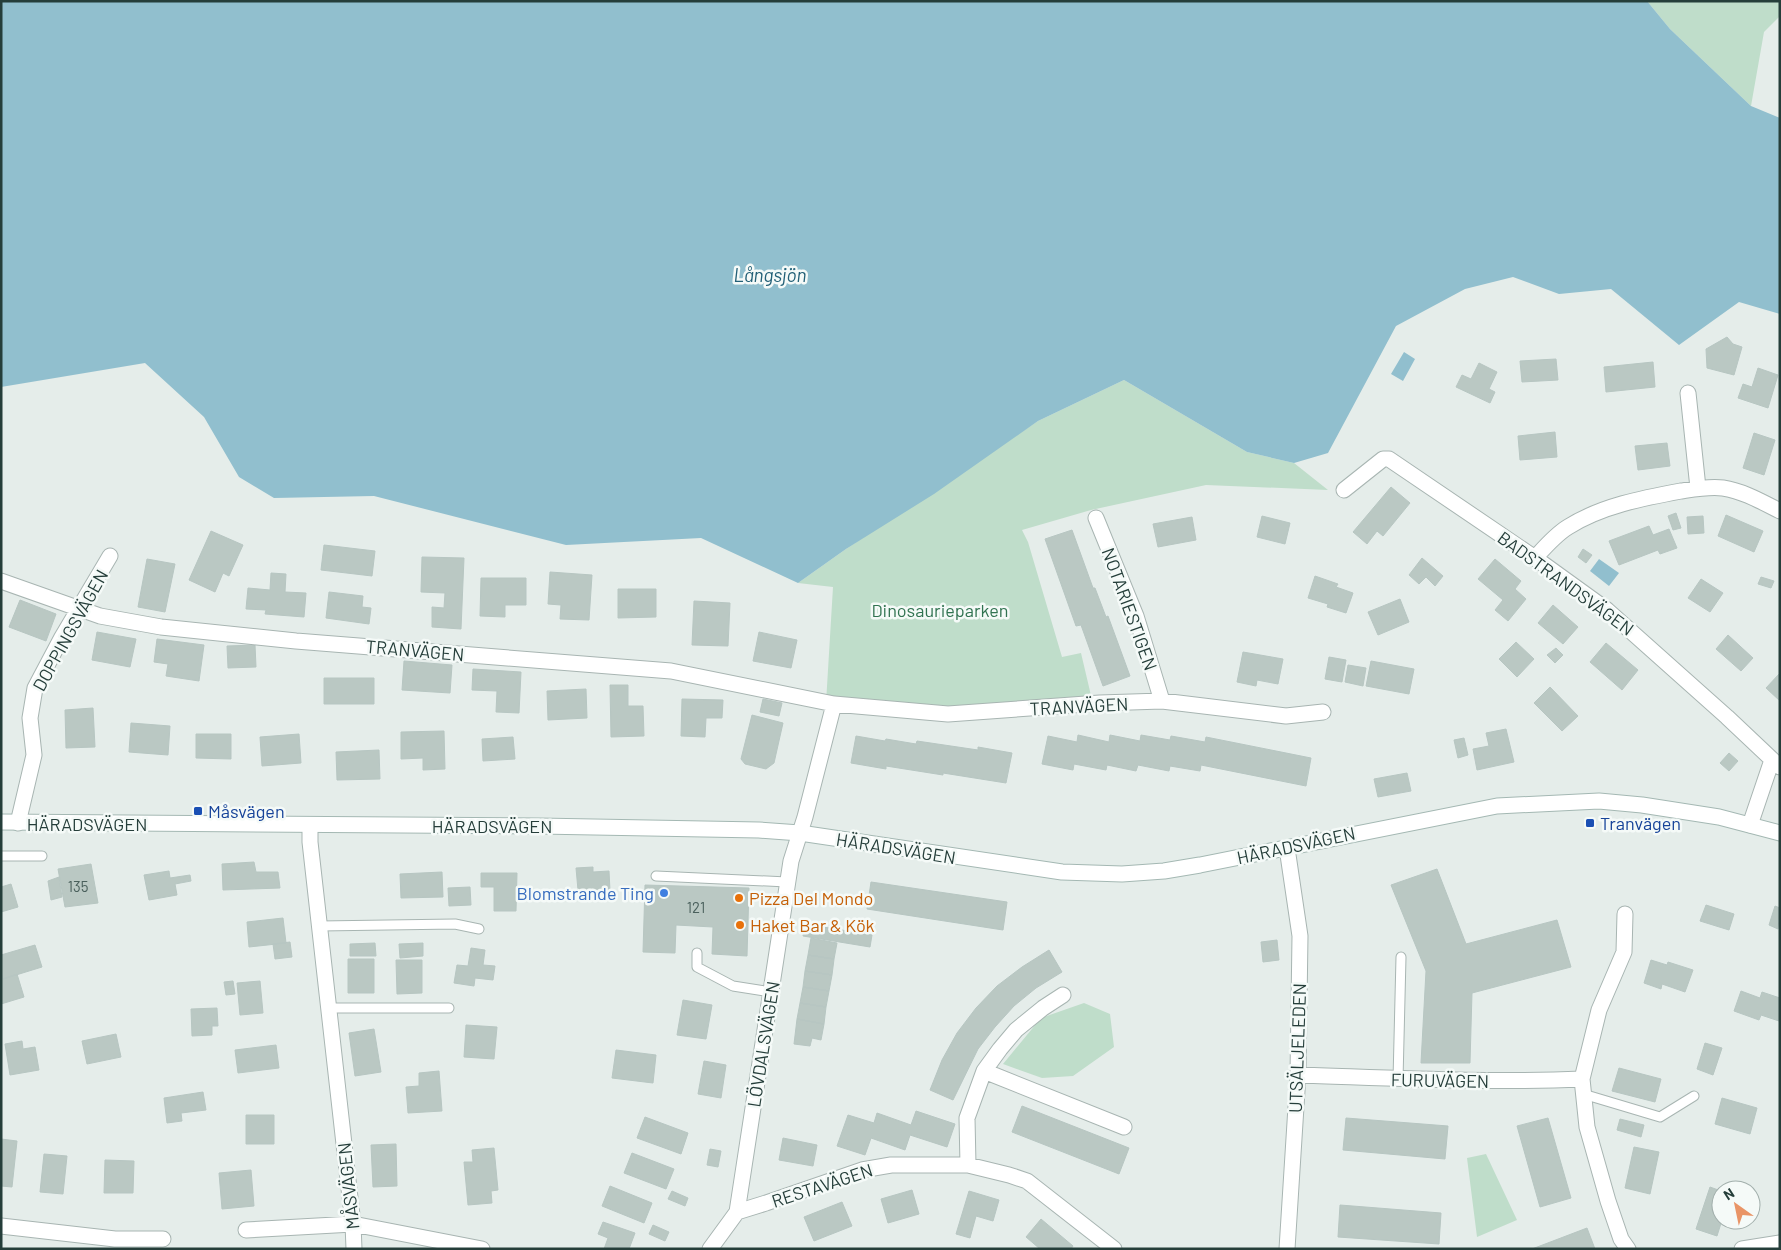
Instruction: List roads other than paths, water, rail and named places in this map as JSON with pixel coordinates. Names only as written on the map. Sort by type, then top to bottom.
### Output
[{"type":"street","points":[[1688,393],[1698,488]]},
{"type":"street","name":"BADSTRANDSVÄGEN","points":[[1344,490],[1383,459],[1389,459],[1535,558],[1607,610],[1727,716],[1776,763],[1750,825]]},
{"type":"street","points":[[1535,558],[1556,535],[1569,526],[1615,506],[1659,495],[1698,488],[1722,488],[1741,493],[1780,510]]},
{"type":"street","name":"NOTARIESTIGEN","points":[[1096,518],[1136,616],[1162,701]]},
{"type":"street","name":"DOPPINGSVÄGEN","points":[[18,823],[34,755],[30,718],[35,688],[110,556]]},
{"type":"street","name":"TRANVÄGEN","points":[[1,581],[78,610],[160,627],[296,641],[671,671],[834,704],[948,714],[1162,701],[1286,716],[1323,712]]},
{"type":"street","points":[[800,833],[834,704]]},
{"type":"street","name":"HÄRADSVÄGEN","points":[[1,822],[759,830],[800,833],[1027,868],[1098,875],[1164,871],[1481,808],[1506,805],[1599,801],[1642,805],[1719,817],[1780,833]]},
{"type":"street","name":"MÅSVÄGEN","points":[[310,825],[310,842],[353,1224],[354,1249]]},
{"type":"street","name":"LÖVDALSVÄGEN","points":[[710,1249],[737,1212],[790,861],[800,833]]},
{"type":"street","name":"UTSÄLJELEDEN","points":[[1287,848],[1300,936],[1298,1075],[1287,1249]]},
{"type":"street","points":[[1625,914],[1624,952],[1599,1010],[1582,1087],[1587,1127],[1608,1201],[1621,1239],[1628,1249]]},
{"type":"street","points":[[968,1165],[968,1118],[984,1071],[1016,1030],[1043,1008],[1063,995]]},
{"type":"street","points":[[984,1071],[1124,1127]]},
{"type":"street","name":"FURUVÄGEN","points":[[1298,1075],[1398,1080],[1537,1081],[1582,1087]]},
{"type":"street","name":"RESTAVÄGEN","points":[[737,1212],[862,1170],[891,1164],[968,1165],[1009,1175],[1027,1182],[1114,1249]]},
{"type":"street","points":[[246,1230],[353,1224],[482,1249]]},
{"type":"street","points":[[1,1226],[115,1244],[163,1239]]},
{"type":"street","points":[[1742,1249],[1780,1243]]},
{"type":"lane","points":[[1,856],[42,856]]},
{"type":"lane","points":[[656,876],[787,882]]},
{"type":"lane","points":[[320,926],[455,924],[480,929]]},
{"type":"lane","points":[[697,953],[697,967],[715,977],[733,986],[771,992]]},
{"type":"lane","points":[[1398,1080],[1401,957]]},
{"type":"lane","points":[[329,1008],[449,1008]]},
{"type":"lane","points":[[1582,1087],[1660,1117],[1694,1096]]},
{"type":"water","name":"Långsjön","points":[[1,1],[1647,1],[1670,29],[1751,106],[1780,118],[1780,314],[1739,302],[1679,345],[1611,289],[1559,294],[1513,277],[1465,289],[1396,326],[1328,453],[1294,463],[1247,452],[1124,380],[1038,421],[934,494],[846,549],[798,583],[701,538],[566,545],[374,496],[274,498],[239,477],[204,417],[145,363],[1,387]]},
{"type":"water","points":[[1404,352],[1415,359],[1403,381],[1391,374]]},
{"type":"water","points":[[1599,559],[1619,573],[1609,586],[1590,571]]},
{"type":"place","name":"Måsvägen","points":[[198,811]]},
{"type":"place","name":"Tranvägen","points":[[1590,823]]},
{"type":"place","name":"Blomstrande Ting","points":[[664,893]]},
{"type":"place","name":"Pizza Del Mondo","points":[[739,898]]},
{"type":"place","name":"Haket Bar & Kök","points":[[740,925]]},
{"type":"park label","name":"Dinosaurieparken","points":[[940,610]]}]
